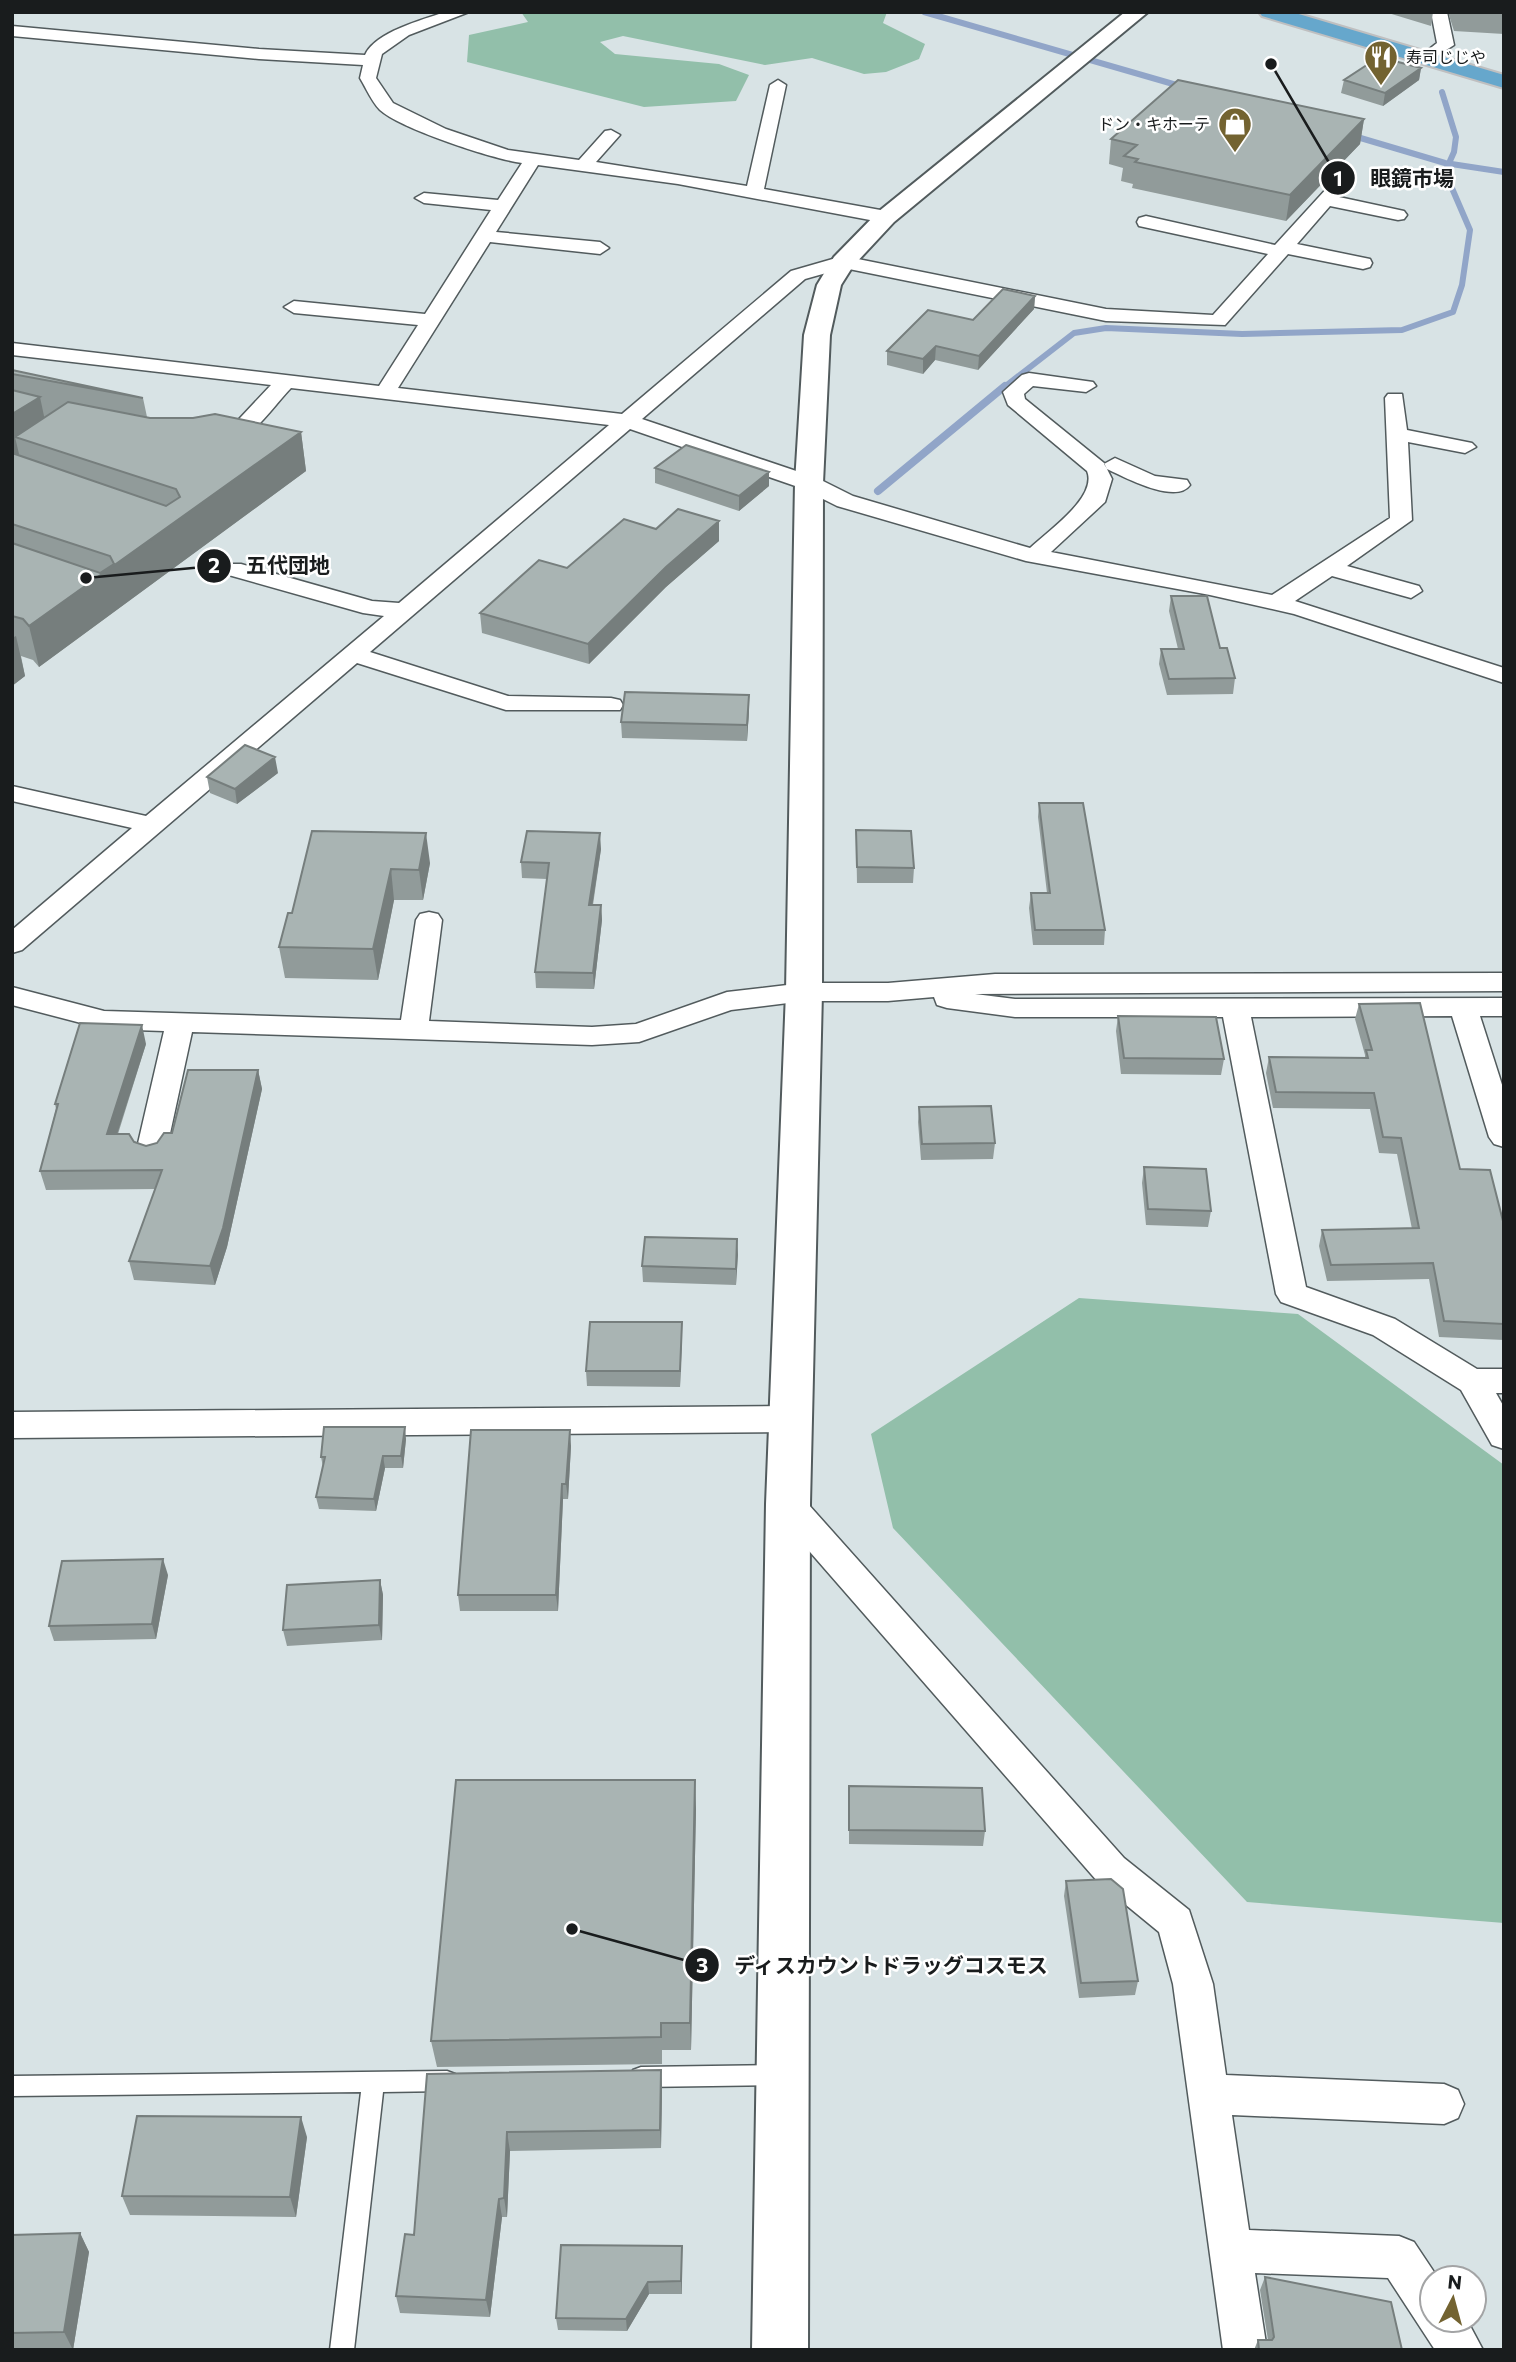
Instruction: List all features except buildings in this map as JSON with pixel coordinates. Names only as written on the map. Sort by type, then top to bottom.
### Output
[{"type":"highway","points":[[1269,12],[1504,82]]},
{"type":"street","points":[[461,12],[403,32],[374,52],[368,78],[387,107],[440,133],[505,155],[754,193],[886,217]]},
{"type":"street","points":[[779,2350],[785,2074],[788,1504],[804,992],[809,483],[817,335],[829,285],[843,262],[886,217],[1138,12]]},
{"type":"street","points":[[1426,58],[1446,45],[1439,12]]},
{"type":"street","points":[[12,31],[370,60]]},
{"type":"street","points":[[754,193],[778,85]]},
{"type":"street","points":[[583,166],[611,135]]},
{"type":"street","points":[[386,392],[533,159]]},
{"type":"street","points":[[12,944],[797,275],[843,262],[1118,324],[1218,321],[1345,179]]},
{"type":"street","points":[[424,198],[503,206]]},
{"type":"street","points":[[1326,200],[1398,215]]},
{"type":"street","points":[[1146,222],[1363,263]]},
{"type":"street","points":[[484,236],[600,248]]},
{"type":"street","points":[[294,307],[431,320]]},
{"type":"street","points":[[12,349],[628,421],[809,483],[845,501],[1034,556],[1210,588],[1276,603],[1504,676]]},
{"type":"street","points":[[1086,386],[1029,379],[1013,392],[1015,401],[1106,468],[1150,482],[1179,485]]},
{"type":"street","points":[[202,446],[232,438],[286,381]]},
{"type":"street","points":[[1276,603],[1401,520],[1395,398]]},
{"type":"street","points":[[1397,434],[1465,447]]},
{"type":"street","points":[[1034,556],[1097,497],[1106,468],[1135,454]]},
{"type":"street","points":[[1330,568],[1411,591]]},
{"type":"street","points":[[233,569],[372,608],[404,610]]},
{"type":"street","points":[[353,654],[506,704],[611,705]]},
{"type":"street","points":[[12,793],[152,825]]},
{"type":"street","points":[[414,1030],[429,920]]},
{"type":"street","points":[[12,996],[104,1020],[592,1036],[639,1033],[727,1001],[804,992],[888,992],[995,983],[1504,982]]},
{"type":"street","points":[[888,992],[1015,1008],[1504,1007]]},
{"type":"street","points":[[1235,1007],[1292,1294],[1384,1327],[1488,1381],[1504,1436]]},
{"type":"street","points":[[1463,1007],[1504,1137]]},
{"type":"street","points":[[151,1152],[180,1022]]},
{"type":"street","points":[[12,1424],[790,1419]]},
{"type":"street","points":[[788,1504],[1111,1870],[1175,1922],[1193,1984],[1245,2350]]},
{"type":"street","points":[[1209,2094],[1444,2104]]},
{"type":"street","points":[[1231,2251],[1399,2257],[1418,2285]]},
{"type":"street","points":[[1450,2334],[1461,2350]]},
{"type":"lane","points":[[621,2077],[785,2074]]},
{"type":"lane","points":[[12,2086],[470,2080]]},
{"type":"lane","points":[[342,2350],[373,2082]]},
{"type":"green space","points":[[521,12],[887,12],[883,23],[925,44],[919,59],[886,72],[864,74],[812,58],[765,65],[623,36],[600,42],[615,54],[719,64],[749,75],[736,101],[644,107],[467,62],[469,35],[528,22]]},
{"type":"green space","points":[[1079,1298],[1298,1314],[1504,1465],[1504,1923],[1247,1902],[893,1528],[871,1434]]},
{"type":"waterway","points":[[924,12],[1187,88]]},
{"type":"waterway","points":[[1442,92],[1456,137],[1449,164]]},
{"type":"waterway","points":[[1347,134],[1449,164]]},
{"type":"waterway","points":[[1003,388],[1074,333],[1106,328],[1242,334],[1402,330],[1453,312],[1462,285],[1470,230],[1445,172],[1449,164]]},
{"type":"waterway","points":[[1449,164],[1504,172]]},
{"type":"waterway","points":[[878,491],[1005,386]]},
{"type":"place","name":"眼鏡市場","points":[[1271,64]]},
{"type":"place","name":"寿司じじや","points":[[1381,87]]},
{"type":"place","name":"ドン・キホーテ","points":[[1235,154]]},
{"type":"place","name":"五代団地","points":[[86,578]]},
{"type":"place","name":"ディスカウントドラッグコスモス","points":[[572,1929]]}]
